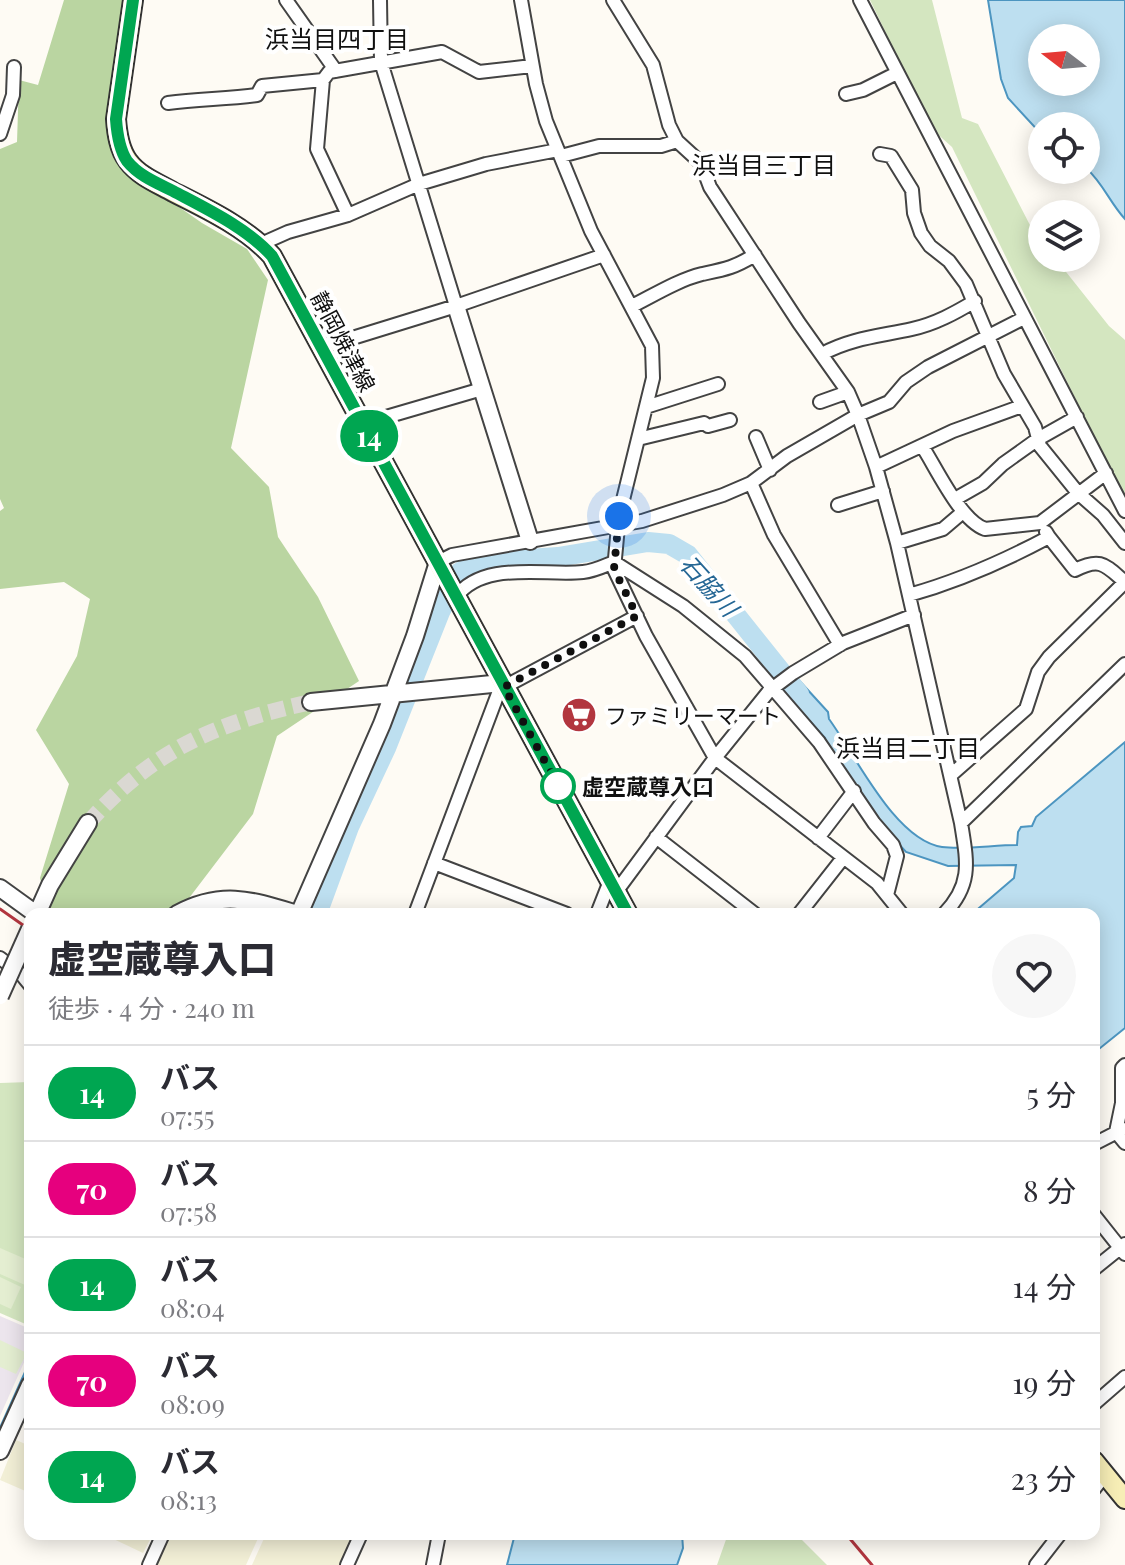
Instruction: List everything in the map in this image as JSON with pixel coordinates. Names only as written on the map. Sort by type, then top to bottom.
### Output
[{"type":"main road","name":"静岡焼津線","points":[[133,0],[116,119],[118,137],[126,159],[139,174],[261,244],[272,256],[625,908]]},
{"type":"main road","points":[[1100,1477],[1125,1499]]},
{"type":"street","points":[[286,0],[336,71]]},
{"type":"street","points":[[380,0],[381,62],[530,541]]},
{"type":"street","points":[[521,0],[532,66],[546,121],[591,231],[647,334],[653,355],[653,378],[618,524],[614,569],[646,636],[715,758],[877,883],[892,907]]},
{"type":"street","points":[[613,0],[648,54],[666,117],[677,141],[701,163],[710,187],[848,392],[858,415],[897,543],[961,823],[967,870],[965,885],[949,908]]},
{"type":"street","points":[[860,0],[1125,511]]},
{"type":"street","points":[[348,215],[317,149],[323,80],[329,72],[442,52],[479,72],[532,66]]},
{"type":"street","points":[[0,134],[13,95],[14,67]]},
{"type":"street","points":[[846,94],[863,90],[897,73]]},
{"type":"street","points":[[168,103],[212,97],[231,99],[257,95],[262,86],[323,80]]},
{"type":"street","points":[[261,244],[288,232],[348,215],[419,184],[486,164],[599,146],[661,146],[677,141]]},
{"type":"street","points":[[880,154],[891,156],[912,190],[914,213],[921,233],[930,246],[949,261],[966,284],[1004,374],[1035,427],[1040,446],[1125,543]]},
{"type":"street","points":[[320,348],[456,306],[604,255]]},
{"type":"street","points":[[632,306],[681,282],[734,268],[755,255]]},
{"type":"street","points":[[822,354],[863,337],[914,329],[935,322],[975,301]]},
{"type":"street","points":[[301,908],[403,693],[415,636],[441,568],[452,555],[669,514],[751,483],[787,456],[858,415],[889,402],[906,382],[928,367],[1024,318]]},
{"type":"street","points":[[646,407],[718,384]]},
{"type":"street","points":[[362,424],[482,389]]},
{"type":"street","points":[[820,402],[848,392]]},
{"type":"street","points":[[876,467],[965,426],[1022,406]]},
{"type":"street","points":[[955,499],[983,483],[1038,439],[1077,417]]},
{"type":"street","points":[[638,439],[730,420]]},
{"type":"street","points":[[756,437],[770,470]]},
{"type":"street","points":[[922,446],[963,512],[977,526],[985,529],[1040,523],[1081,495],[1106,473]]},
{"type":"street","points":[[751,483],[774,535],[840,645]]},
{"type":"street","points":[[838,505],[883,491]]},
{"type":"street","points":[[897,543],[943,529],[963,512]]},
{"type":"street","points":[[951,775],[1026,709],[1038,672],[1049,657],[1125,582],[1104,564],[1096,562],[1075,570],[1040,523]]},
{"type":"street","points":[[909,595],[950,583],[1001,562],[1049,537]]},
{"type":"street","points":[[455,595],[475,579],[536,571],[582,573],[614,562]]},
{"type":"street","points":[[614,562],[720,634],[774,687],[819,742],[874,823],[893,845],[897,856],[892,907]]},
{"type":"street","points":[[600,908],[613,886],[656,837],[715,758],[774,687],[840,645],[914,615]]},
{"type":"street","points":[[311,702],[503,685],[637,616]]},
{"type":"street","points":[[961,823],[1125,664]]},
{"type":"street","points":[[417,908],[503,685]]},
{"type":"street","points":[[818,838],[854,791]]},
{"type":"street","points":[[39,908],[88,823]]},
{"type":"street","points":[[656,837],[747,908]]},
{"type":"street","points":[[804,908],[843,858]]},
{"type":"street","points":[[434,863],[551,908]]},
{"type":"street","points":[[0,888],[28,908]]},
{"type":"street","points":[[191,908],[205,902],[238,898],[276,908]]},
{"type":"street","points":[[0,996],[24,942]]},
{"type":"street","points":[[0,958],[24,978]]},
{"type":"street","points":[[1125,1065],[1122,1068],[1120,1130],[1125,1143]]},
{"type":"street","points":[[1100,1141],[1120,1130]]},
{"type":"street","points":[[1100,1222],[1123,1249],[1100,1265]]},
{"type":"street","points":[[1100,1399],[1125,1377]]},
{"type":"street","points":[[1112,1388],[1125,1397]]},
{"type":"street","points":[[0,1451],[24,1398]]},
{"type":"street","points":[[149,1565],[160,1540]]},
{"type":"street","points":[[347,1565],[358,1540]]},
{"type":"street","points":[[433,1565],[438,1540]]},
{"type":"street","points":[[1036,1565],[1055,1540]]},
{"type":"shaded area","points":[[0,1316],[24,1326],[24,1362],[0,1416]]},
{"type":"shaded area","points":[[16,1440],[24,1443],[24,1490],[0,1480]]},
{"type":"shaded area","points":[[116,1540],[150,1540],[143,1553]]},
{"type":"shaded area","points":[[167,1540],[257,1540],[246,1565],[156,1565]]},
{"type":"shaded area","points":[[263,1540],[352,1540],[341,1565],[252,1565]]},
{"type":"green space","points":[[64,0],[126,0],[123,34],[126,170],[202,223],[247,249],[268,280],[231,448],[269,487],[278,537],[318,597],[359,681],[277,736],[253,814],[180,908],[48,908],[40,878],[69,784],[36,730],[77,656],[90,599],[64,582],[0,589],[0,511],[4,508],[0,499],[0,149],[17,142],[19,80],[38,85]]},
{"type":"green space","points":[[870,0],[932,0],[962,118],[978,124],[1028,221],[1028,272],[1066,272],[1109,326],[1125,340],[1125,500],[952,147],[933,130]]},
{"type":"green space","points":[[24,1082],[24,1323],[0,1313],[0,1083]]},
{"type":"green space","points":[[0,1248],[24,1258],[24,1285],[0,1274]]},
{"type":"green space","points":[[0,1277],[21,1287],[11,1309],[0,1304]]},
{"type":"green space","points":[[0,1340],[24,1352],[24,1359],[16,1374],[0,1367]]},
{"type":"green space","points":[[726,1540],[802,1540],[827,1565],[717,1565]]},
{"type":"water","points":[[988,0],[1125,0],[1125,219],[1100,184],[1100,112],[1028,112],[1028,120],[1008,98],[1001,79]]},
{"type":"water","points":[[796,677],[828,712],[829,719],[864,774],[893,813],[925,841],[942,847],[1017,845],[1021,827],[1032,826],[1036,817],[1125,742],[1125,1028],[1100,1048],[1100,908],[979,908],[1014,878],[1016,865],[948,866],[906,852],[885,829],[822,740],[825,738],[780,688]]},
{"type":"water","points":[[513,1540],[682,1540],[677,1565],[507,1565]]},
{"type":"waterway","name":"石脇川","points":[[319,908],[349,827],[386,748],[440,612],[460,572],[480,562],[558,557],[648,542],[669,544],[688,555],[799,694]]},
{"type":"waterway","points":[[0,1429],[24,1375]]},
{"type":"tunnel","points":[[88,823],[137,776],[189,743],[245,719],[311,702]]},
{"type":"railway","points":[[0,909],[24,926]]},
{"type":"railway","points":[[851,1540],[872,1565]]},
{"type":"bus line","name":"14","points":[[133,0],[116,119],[118,137],[126,159],[139,174],[232,225],[261,244],[272,256],[625,908]]},
{"type":"place","name":"ファミリーマート","points":[[579,715]]},
{"type":"place","name":"虚空蔵尊入口","points":[[558,786]]},
{"type":"district","name":"浜当目四丁目","points":[[337,38]]},
{"type":"district","name":"浜当目三丁目","points":[[764,164]]},
{"type":"district","name":"浜当目二丁目","points":[[908,747]]},
{"type":"route","points":[[558,786],[565,798],[504,687],[637,616],[614,569],[619,516]]}]
